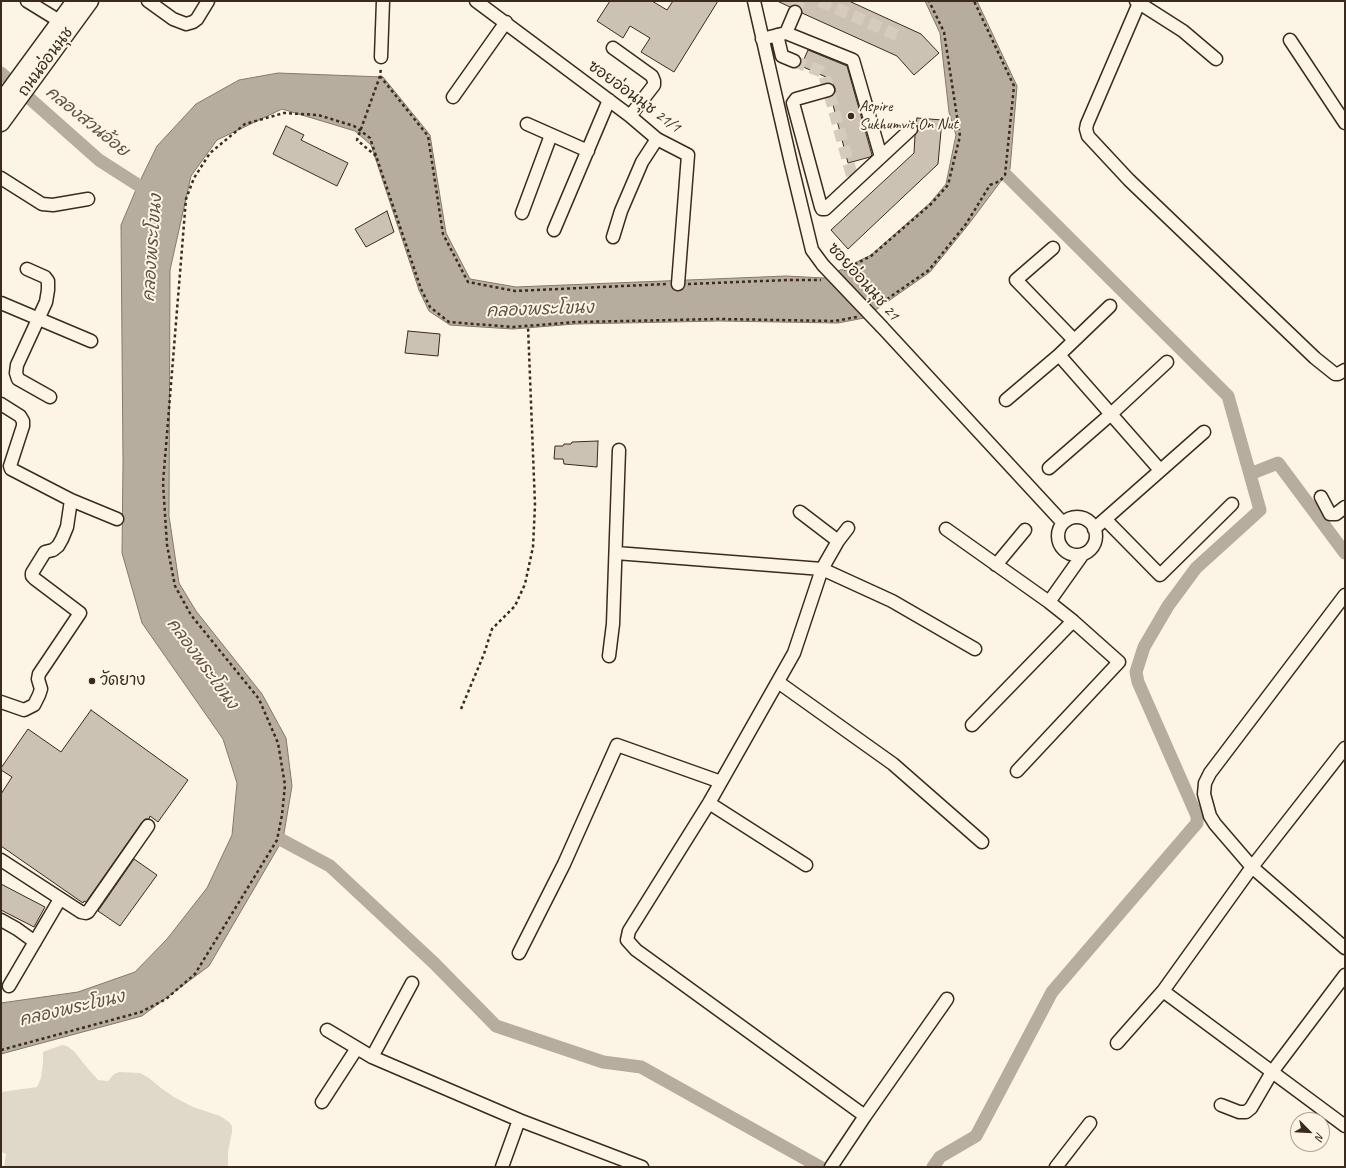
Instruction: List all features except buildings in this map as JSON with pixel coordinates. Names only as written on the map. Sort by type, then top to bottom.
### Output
[{"type":"main road","name":"ถนนอ่อนนุช","points":[[66,24],[75,1]]},
{"type":"main road","name":"ถนนอ่อนนุช","points":[[1,123],[4,104],[25,79],[66,24],[90,1]]},
{"type":"street","points":[[27,1],[66,24]]},
{"type":"street","points":[[148,1],[173,19],[186,24],[193,22],[197,18],[208,1]]},
{"type":"street","points":[[381,57],[383,1]]},
{"type":"street","name":"ซอยอ่อนนุช 21/1","points":[[476,1],[630,116],[657,139],[687,153],[688,156],[678,284]]},
{"type":"street","name":"ซอยอ่อนนุช 21","points":[[754,1],[812,250],[823,264],[1064,523]]},
{"type":"street","points":[[1216,59],[1183,31],[1138,2],[1086,129],[1088,136],[1129,180],[1315,358],[1335,374],[1345,370]]},
{"type":"street","points":[[794,61],[782,56],[782,34],[795,12]]},
{"type":"street","points":[[453,97],[506,22]]},
{"type":"street","points":[[762,39],[782,34],[853,60],[881,157]]},
{"type":"street","points":[[1290,40],[1345,123]]},
{"type":"street","points":[[613,48],[652,76],[654,81],[654,85],[630,116]]},
{"type":"street","points":[[828,90],[796,99],[793,103],[821,208],[825,209],[911,129]]},
{"type":"street","points":[[554,230],[609,100]]},
{"type":"street","points":[[527,124],[588,151]]},
{"type":"street","points":[[522,213],[551,135]]},
{"type":"street","points":[[613,237],[621,211],[642,162],[657,139]]},
{"type":"street","points":[[1,178],[42,204],[52,205],[88,199]]},
{"type":"street","points":[[1053,248],[1016,280],[1074,340]]},
{"type":"street","points":[[27,269],[45,277],[48,281],[46,302],[18,365],[16,374],[18,378],[50,397]]},
{"type":"street","points":[[1,303],[91,341]]},
{"type":"street","points":[[1006,400],[1059,355],[1110,306]]},
{"type":"street","points":[[1059,355],[1160,470]]},
{"type":"street","points":[[1049,468],[1168,362]]},
{"type":"street","points":[[1,404],[20,416],[23,421],[23,426],[10,466],[11,469],[71,500],[117,519]]},
{"type":"street","points":[[1094,529],[1204,432]]},
{"type":"street","points":[[610,656],[613,624],[619,450]]},
{"type":"street","points":[[1321,497],[1330,514],[1336,514],[1345,507]]},
{"type":"street","points":[[1,702],[24,710],[34,705],[41,689],[38,679],[39,674],[80,613],[35,580],[32,576],[32,573],[45,552],[53,550],[58,546],[62,539],[67,527],[71,500]]},
{"type":"street","points":[[1105,519],[1160,575],[1232,504]]},
{"type":"street","points":[[800,512],[838,541]]},
{"type":"street","points":[[1074,518],[1086,520],[1094,529],[1096,535],[1093,546],[1089,551],[1077,555],[1071,554],[1061,547],[1058,541],[1058,534],[1064,523],[1074,518]]},
{"type":"street","points":[[848,528],[838,541],[822,569],[794,653],[709,803],[630,931],[627,940],[636,950],[865,1116]]},
{"type":"street","points":[[946,529],[1074,621],[1119,662],[1017,771]]},
{"type":"street","points":[[996,565],[1025,530]]},
{"type":"street","points":[[616,553],[822,569],[892,601],[975,649]]},
{"type":"street","points":[[1049,602],[1083,554]]},
{"type":"street","points":[[1345,595],[1210,773],[1205,783],[1204,794],[1210,816],[1215,824],[1252,867],[1345,948]]},
{"type":"street","points":[[972,725],[1074,621]]},
{"type":"street","points":[[778,682],[893,764],[982,842]]},
{"type":"street","points":[[519,953],[564,864],[617,745],[721,782]]},
{"type":"street","points":[[1117,1043],[1163,991],[1252,867],[1345,748]]},
{"type":"street","points":[[709,803],[806,865]]},
{"type":"street","points":[[1,860],[60,899],[81,912],[86,913],[148,826]]},
{"type":"street","points":[[8,986],[60,899]]},
{"type":"street","points":[[1,920],[35,942]]},
{"type":"street","points":[[1221,1104],[1239,1112],[1246,1112],[1251,1108],[1272,1072],[1345,975]]},
{"type":"street","points":[[372,1057],[412,983]]},
{"type":"street","points":[[1163,991],[1345,1126]]},
{"type":"street","points":[[834,1163],[947,999]]},
{"type":"street","points":[[327,1030],[372,1057],[519,1120],[642,1167]]},
{"type":"street","points":[[322,1102],[357,1048]]},
{"type":"street","points":[[502,1167],[519,1120]]},
{"type":"street","points":[[1056,1167],[1090,1123]]},
{"type":"path","points":[[875,308],[929,270],[966,224],[990,185],[1000,181],[1005,175],[1014,86],[974,1]]},
{"type":"path","points":[[376,157],[357,140],[380,76]]},
{"type":"path","points":[[1,1050],[141,1012],[166,999],[195,974],[277,840],[282,815],[285,785],[278,743],[259,698],[191,615],[176,586],[167,545],[163,483],[186,199],[194,178],[210,153],[245,124],[284,113],[318,114],[354,126],[370,138],[421,289],[430,307],[449,322],[513,327],[576,322],[720,319],[836,321],[863,316]]},
{"type":"path","points":[[461,709],[484,654],[492,628],[515,606],[525,584],[533,547],[534,505],[528,326]]},
{"type":"shaded area","points":[[62,1045],[67,1046],[75,1052],[98,1080],[108,1081],[114,1074],[119,1072],[140,1073],[174,1097],[193,1107],[220,1116],[229,1122],[232,1126],[232,1132],[228,1152],[228,1167],[4,1167],[6,1154],[1,1152],[1,1092],[37,1087],[41,1078],[43,1052]]},
{"type":"water","name":"คลองพระโขนง","points":[[925,1],[977,1],[1017,86],[1010,169],[930,272],[864,318],[838,323],[719,321],[575,324],[513,329],[450,325],[429,311],[419,290],[371,145],[355,131],[282,109],[217,140],[191,176],[170,270],[169,516],[179,583],[196,611],[262,694],[286,738],[292,786],[283,839],[209,966],[142,1016],[1,1054],[1,1003],[78,992],[135,972],[167,939],[207,888],[232,835],[237,783],[223,739],[142,623],[122,553],[123,462],[121,225],[157,146],[196,104],[239,80],[278,73],[383,77],[430,135],[446,233],[470,279],[516,287],[786,276],[824,278],[871,255],[930,203],[946,184],[956,135],[949,112],[940,33]]},
{"type":"waterway","name":"คลองสวนอ้อย","points":[[1,73],[99,160],[138,185],[153,192]]},
{"type":"waterway","points":[[933,1167],[940,1157],[976,1136],[1052,992],[1197,823],[1197,816],[1138,682],[1136,672],[1144,647],[1168,606],[1196,568],[1260,510],[1228,396],[993,162]]},
{"type":"waterway","points":[[1250,474],[1278,463],[1345,553]]},
{"type":"waterway","points":[[267,832],[330,866],[434,963],[496,1026],[603,1062],[641,1067],[820,1167]]},
{"type":"tunnel","points":[[795,12],[799,1]]},
{"type":"tunnel","points":[[820,1],[901,37]]},
{"type":"tunnel","points":[[794,61],[824,74],[854,183]]},
{"type":"place","name":"Aspire Sukhumvit On Nut","points":[[851,116]]},
{"type":"place","name":"วัดยาง","points":[[92,681]]}]
